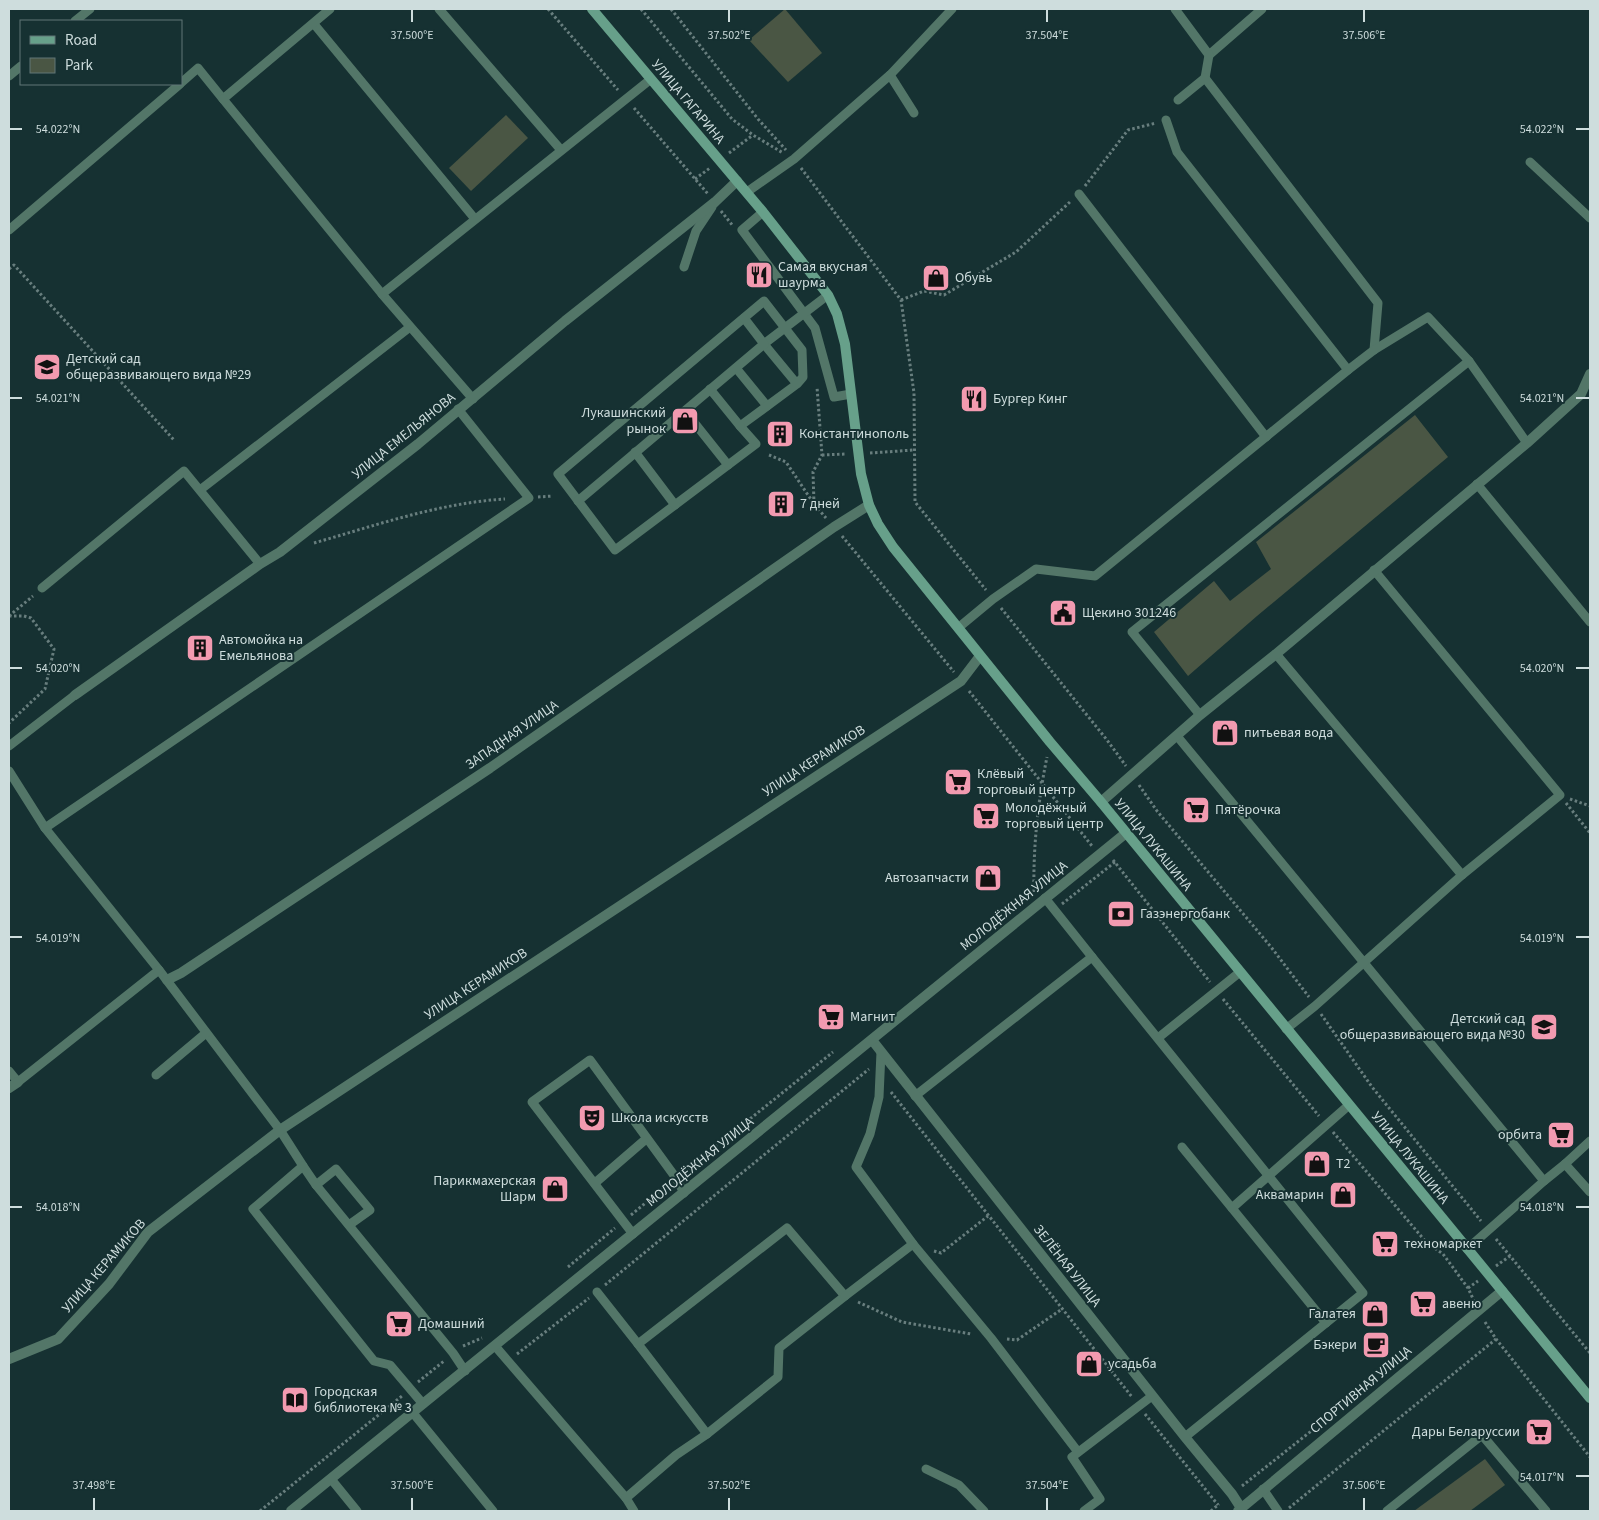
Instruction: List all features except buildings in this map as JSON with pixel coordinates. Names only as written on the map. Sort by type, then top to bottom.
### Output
[{"type":"main road","name":"УЛИЦА ГАГАРИНА","points":[[592,9],[763,212]]},
{"type":"main road","name":"УЛИЦА ЛУКАШИНА","points":[[763,212],[828,295],[837,314],[845,344],[861,474],[868,505],[894,547],[1050,742],[1590,1398]]},
{"type":"street","name":"УЛИЦА ЕМЕЛЬЯНОВА","points":[[75,695],[260,564],[280,552],[418,444],[564,321],[715,202],[737,181]]},
{"type":"street","points":[[1101,802],[1133,776],[1200,715],[1276,654],[1527,443],[1581,394],[1590,374]]},
{"type":"street","name":"ЗАПАДНАЯ УЛИЦА","points":[[167,980],[181,973],[490,768],[868,505]]},
{"type":"street","name":"УЛИЦА КЕРАМИКОВ","points":[[9,1359],[58,1339],[109,1284],[148,1232],[280,1130],[961,681],[980,656]]},
{"type":"street","name":"МОЛОДЁЖНАЯ УЛИЦА","points":[[291,1511],[466,1371],[1126,833]]},
{"type":"street","name":"ЗЕЛЁНАЯ УЛИЦА","points":[[872,1040],[1152,1396],[1232,1494],[1239,1510]]},
{"type":"street","points":[[9,1088],[18,1082]]},
{"type":"street","name":"СПОРТИВНАЯ УЛИЦА","points":[[1239,1510],[1502,1292]]},
{"type":"lane","points":[[76,20],[90,9]]},
{"type":"lane","points":[[223,99],[330,9]]},
{"type":"lane","points":[[438,9],[561,150]]},
{"type":"lane","points":[[747,192],[794,159],[890,75],[952,9]]},
{"type":"lane","points":[[1175,9],[1209,56]]},
{"type":"lane","points":[[1178,100],[1205,78],[1209,56],[1262,9]]},
{"type":"lane","points":[[314,24],[476,219]]},
{"type":"lane","points":[[9,76],[20,67]]},
{"type":"lane","points":[[182,82],[198,68],[382,294],[473,399]]},
{"type":"lane","points":[[890,75],[914,113]]},
{"type":"lane","points":[[1205,78],[1378,303],[1374,350]]},
{"type":"lane","points":[[382,294],[651,79]]},
{"type":"lane","points":[[9,230],[179,85]]},
{"type":"lane","points":[[1166,120],[1177,152],[1348,370]]},
{"type":"lane","points":[[1530,162],[1590,218]]},
{"type":"lane","points":[[1079,194],[1266,437]]},
{"type":"lane","points":[[684,267],[696,231],[715,202]]},
{"type":"lane","points":[[763,212],[742,230],[815,328],[834,397],[851,394]]},
{"type":"lane","points":[[578,500],[764,344],[828,295]]},
{"type":"lane","points":[[710,389],[740,426],[756,444],[615,550],[558,474],[764,301],[802,350],[804,376],[797,384],[740,426]]},
{"type":"lane","points":[[958,628],[1036,569],[1095,576],[1348,370],[1374,350],[1428,317],[1469,361],[1527,443]]},
{"type":"lane","points":[[744,318],[797,384]]},
{"type":"lane","points":[[200,490],[410,327]]},
{"type":"lane","points":[[1200,715],[1132,632],[1469,361]]},
{"type":"lane","points":[[736,368],[767,406]]},
{"type":"lane","points":[[45,828],[529,498],[458,409]]},
{"type":"lane","points":[[685,411],[728,465]]},
{"type":"lane","points":[[635,452],[675,505]]},
{"type":"lane","points":[[39,591],[184,471],[260,564]]},
{"type":"lane","points":[[1477,484],[1590,622]]},
{"type":"lane","points":[[1286,1029],[1315,1006],[1462,875],[1560,795],[1374,570]]},
{"type":"lane","points":[[1276,654],[1462,875]]},
{"type":"lane","points":[[9,746],[75,695]]},
{"type":"lane","points":[[1177,736],[1544,1182]]},
{"type":"lane","points":[[9,771],[45,828],[167,980],[280,1130],[316,1185],[466,1371]]},
{"type":"lane","points":[[1045,898],[1363,1293],[1185,1437]]},
{"type":"lane","points":[[915,1096],[1092,957]]},
{"type":"lane","points":[[9,1071],[18,1082],[159,970]]},
{"type":"lane","points":[[1158,1038],[1240,972]]},
{"type":"lane","points":[[156,1075],[206,1033]]},
{"type":"lane","points":[[881,1052],[879,1097],[870,1134],[856,1167],[912,1244],[991,1338],[1078,1452]]},
{"type":"lane","points":[[633,1234],[532,1102],[590,1060],[676,1178],[684,1193]]},
{"type":"lane","points":[[1232,1208],[1349,1106]]},
{"type":"lane","points":[[595,1183],[646,1139]]},
{"type":"lane","points":[[1467,1249],[1590,1141]]},
{"type":"lane","points":[[1182,1147],[1326,1323]]},
{"type":"lane","points":[[1565,1164],[1590,1192]]},
{"type":"lane","points":[[303,1166],[253,1209],[374,1361],[390,1364],[423,1404]]},
{"type":"lane","points":[[316,1185],[336,1169],[370,1210],[349,1225]]},
{"type":"lane","points":[[638,1344],[787,1228],[845,1296]]},
{"type":"lane","points":[[626,1498],[676,1455],[707,1434],[778,1377],[779,1348],[912,1244]]},
{"type":"lane","points":[[597,1292],[707,1434]]},
{"type":"lane","points":[[495,1346],[626,1498],[634,1511]]},
{"type":"lane","points":[[1084,1511],[1100,1499],[1072,1457],[1152,1396]]},
{"type":"lane","points":[[413,1413],[493,1511]]},
{"type":"lane","points":[[1388,1511],[1482,1435],[1546,1511]]},
{"type":"lane","points":[[926,1469],[959,1485],[984,1511]]},
{"type":"lane","points":[[330,1479],[357,1511]]},
{"type":"lane","points":[[1263,1489],[1278,1511]]},
{"type":"path","points":[[641,9],[732,118],[753,135],[794,159]]},
{"type":"path","points":[[672,9],[758,119],[794,159],[901,300],[914,393],[915,502],[1108,740],[1157,811],[1271,947],[1372,1087],[1590,1353]]},
{"type":"path","points":[[901,300],[924,290],[944,295],[1016,252],[1079,194],[1128,130],[1166,120]]},
{"type":"path","points":[[9,269],[14,265],[174,440]]},
{"type":"path","points":[[769,455],[786,462],[814,504],[834,527]]},
{"type":"path","points":[[308,544],[432,509],[483,500],[553,496]]},
{"type":"path","points":[[9,616],[39,591]]},
{"type":"path","points":[[9,616],[31,618],[54,649],[45,689],[9,723]]},
{"type":"path","points":[[1034,892],[1033,863],[1041,783],[1050,742]]},
{"type":"path","points":[[1560,795],[1590,806]]},
{"type":"path","points":[[1560,795],[1590,833]]},
{"type":"path","points":[[1091,846],[1098,841]]},
{"type":"path","points":[[1054,910],[1115,862]]},
{"type":"path","points":[[1027,898],[1041,886]]},
{"type":"path","points":[[1034,892],[1045,898]]},
{"type":"path","points":[[564,1270],[839,1048]]},
{"type":"path","points":[[507,1362],[597,1292],[872,1066],[988,1216],[1218,1505]]},
{"type":"path","points":[[912,1244],[941,1253],[988,1216]]},
{"type":"path","points":[[845,1296],[902,1322],[991,1338],[1017,1340],[1062,1309]]},
{"type":"path","points":[[260,1511],[453,1353],[464,1345],[481,1339],[489,1332]]},
{"type":"path","points":[[1286,1511],[1496,1339]]},
{"type":"green space","points":[[785,9],[822,53],[788,82],[749,40]]},
{"type":"green space","points":[[506,115],[528,138],[471,191],[449,168]]},
{"type":"green space","points":[[1415,415],[1448,457],[1188,676],[1154,632],[1214,581],[1230,601],[1271,569],[1256,542]]},
{"type":"green space","points":[[1485,1459],[1505,1485],[1470,1511],[1414,1511]]},
{"type":"place","name":"Самая вкусная шаурма","points":[[759,275]]},
{"type":"place","name":"Обувь","points":[[936,278]]},
{"type":"place","name":"Детский сад общеразвивающего вида №29","points":[[47,367]]},
{"type":"place","name":"Бургер Кинг","points":[[974,399]]},
{"type":"place","name":"Лукашинский рынок","points":[[685,421]]},
{"type":"place","name":"Константинополь","points":[[780,434]]},
{"type":"place","name":"7 дней","points":[[781,504]]},
{"type":"place","name":"Щекино 301246","points":[[1063,613]]},
{"type":"place","name":"Автомойка на Емельянова","points":[[200,648]]},
{"type":"place","name":"питьевая вода","points":[[1225,733]]},
{"type":"place","name":"Клёвый торговый центр","points":[[958,782]]},
{"type":"place","name":"Пятёрочка","points":[[1196,810]]},
{"type":"place","name":"Молодёжный торговый центр","points":[[986,816]]},
{"type":"place","name":"Автозапчасти","points":[[988,878]]},
{"type":"place","name":"Газэнергобанк","points":[[1121,914]]},
{"type":"place","name":"Магнит","points":[[831,1017]]},
{"type":"place","name":"Детский сад общеразвивающего вида №30","points":[[1544,1027]]},
{"type":"place","name":"Школа искусств","points":[[592,1118]]},
{"type":"place","name":"орбита","points":[[1561,1135]]},
{"type":"place","name":"T2","points":[[1317,1164]]},
{"type":"place","name":"Парикмахерская Шарм","points":[[555,1189]]},
{"type":"place","name":"Аквамарин","points":[[1343,1195]]},
{"type":"place","name":"техномаркет","points":[[1385,1244]]},
{"type":"place","name":"авеню","points":[[1423,1304]]},
{"type":"place","name":"Галатея","points":[[1375,1314]]},
{"type":"place","name":"Домашний","points":[[399,1324]]},
{"type":"place","name":"Бэкери","points":[[1376,1345]]},
{"type":"place","name":"усадьба","points":[[1089,1364]]},
{"type":"place","name":"Городская библиотека № 3","points":[[295,1400]]},
{"type":"place","name":"Дары Беларуссии","points":[[1539,1432]]}]
